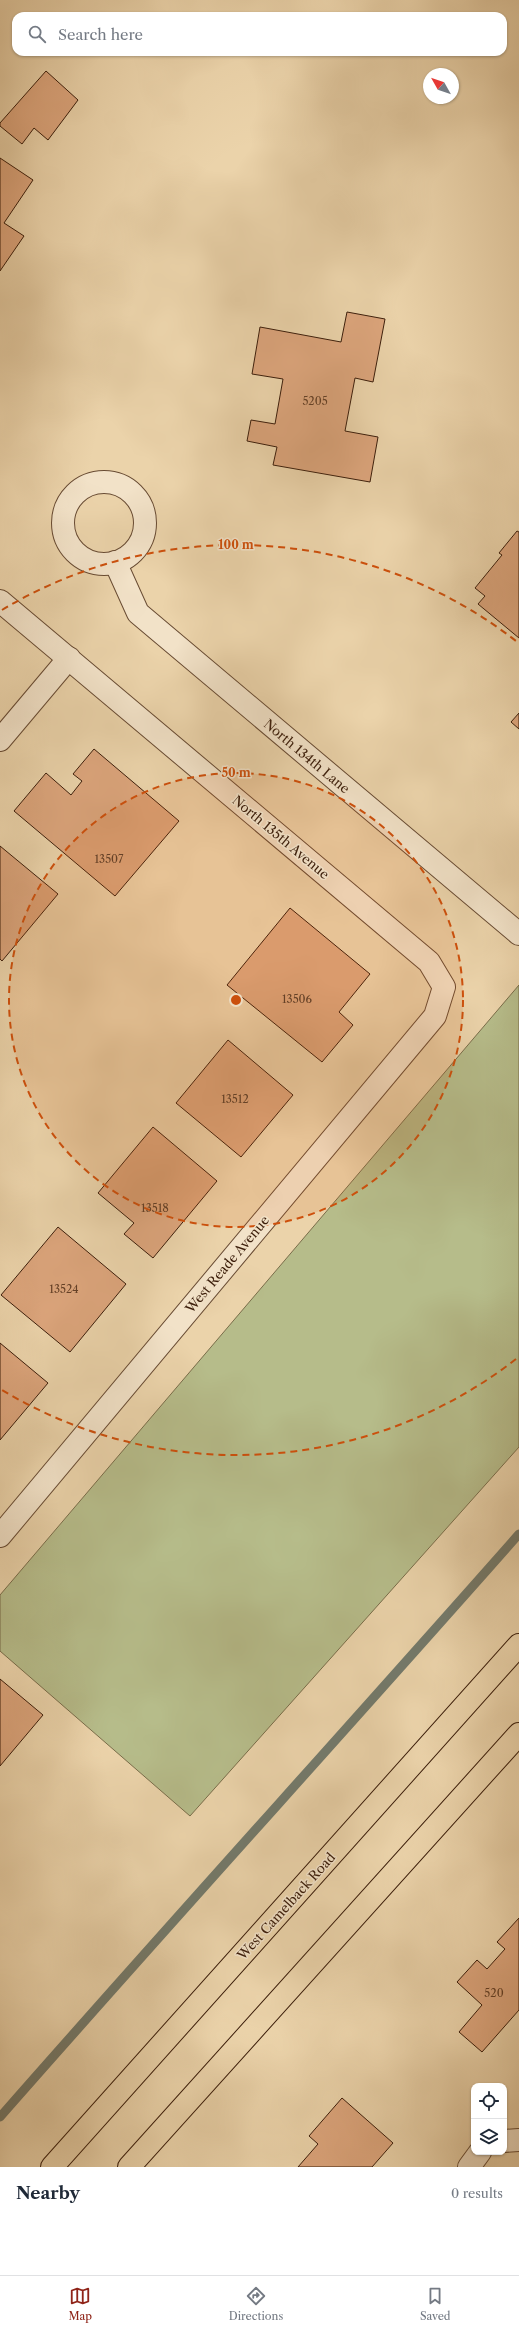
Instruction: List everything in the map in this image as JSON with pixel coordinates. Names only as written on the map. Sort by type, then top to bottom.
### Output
[{"type":"main road","name":"West Camelback Road","points":[[52,2167],[519,1645]]},
{"type":"main road","points":[[129,2167],[519,1734]]},
{"type":"street","name":"North 134th Lane","points":[[115,562],[138,613],[519,934]]},
{"type":"street","name":"North 135th Avenue","points":[[0,601],[429,962],[444,987]]},
{"type":"street","points":[[0,740],[69,658]]},
{"type":"street","name":"West Reade Avenue","points":[[0,1536],[435,1016],[444,987]]},
{"type":"street","points":[[507,2141],[519,2140]]},
{"type":"street","points":[[469,2167],[478,2155]]},
{"type":"green space","points":[[519,985],[519,1447],[190,1816],[0,1651],[0,1595]]},
{"type":"building","points":[[46,71],[78,100],[48,140],[34,128],[22,144],[0,126],[0,123]]},
{"type":"building","points":[[0,158],[33,180],[4,223],[24,236],[0,271]]},
{"type":"building","points":[[347,312],[385,319],[373,382],[355,378],[345,431],[378,437],[370,482],[273,465],[277,447],[247,441],[251,420],[275,424],[283,379],[252,374],[260,327],[341,342]]},
{"type":"building","points":[[517,531],[519,532],[519,638],[478,604],[485,596],[475,588],[502,555],[499,553]]},
{"type":"building","points":[[519,713],[519,729],[511,722]]},
{"type":"building","points":[[94,749],[179,821],[115,896],[14,811],[46,773],[71,795],[82,781],[73,774]]},
{"type":"building","points":[[0,846],[58,894],[2,961],[0,959]]},
{"type":"building","points":[[290,908],[370,974],[339,1012],[353,1025],[322,1062],[227,985]]},
{"type":"building","points":[[228,1040],[293,1095],[241,1157],[176,1103]]},
{"type":"building","points":[[153,1127],[217,1181],[153,1258],[124,1234],[134,1223],[98,1193]]},
{"type":"building","points":[[58,1227],[126,1284],[70,1352],[1,1295]]},
{"type":"building","points":[[0,1343],[48,1383],[0,1440]]},
{"type":"building","points":[[0,1679],[43,1715],[0,1766]]},
{"type":"building","points":[[519,1918],[519,2010],[482,2052],[459,2032],[482,2005],[457,1982],[477,1960],[487,1969],[505,1949],[497,1942]]},
{"type":"building","points":[[342,2098],[393,2143],[372,2167],[298,2167],[318,2144],[309,2136]]},
{"type":"waterway","points":[[0,2117],[519,1534]]}]
